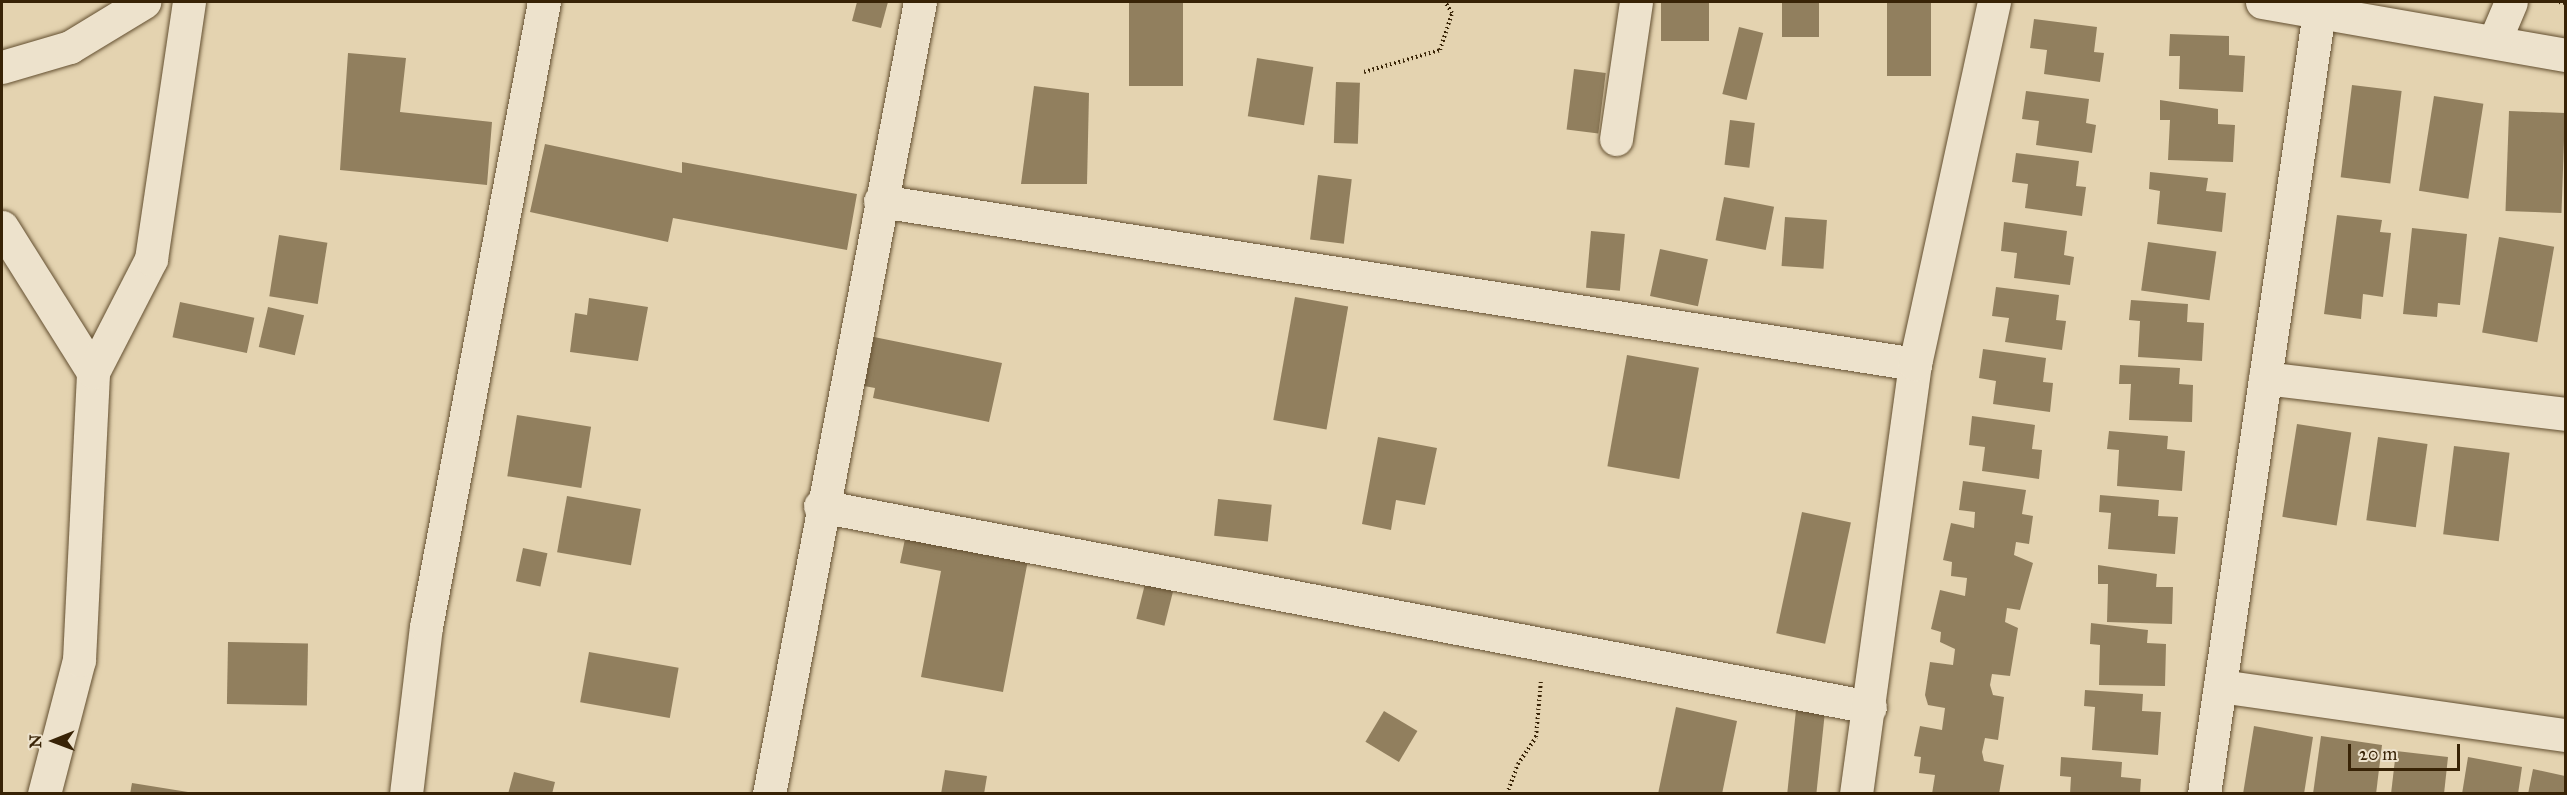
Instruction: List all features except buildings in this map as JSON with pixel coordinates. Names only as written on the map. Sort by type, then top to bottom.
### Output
[{"type":"street","points":[[2,67],[70,47],[144,2]]},
{"type":"street","points":[[44,794],[79,660],[93,372],[151,259],[189,2]]},
{"type":"street","points":[[406,794],[426,627],[544,2]]},
{"type":"street","points":[[770,794],[820,506],[920,2]]},
{"type":"street","points":[[1616,139],[1636,2]]},
{"type":"street","points":[[1856,794],[1870,707],[1915,364],[1994,2]]},
{"type":"street","points":[[2265,2],[2565,55]]},
{"type":"street","points":[[2494,42],[2511,2]]},
{"type":"street","points":[[2204,794],[2319,11]]},
{"type":"street","points":[[880,201],[1915,364]]},
{"type":"street","points":[[2,227],[93,372]]},
{"type":"street","points":[[2265,378],[2565,414]]},
{"type":"street","points":[[820,506],[1870,707]]},
{"type":"street","points":[[2220,686],[2565,735]]},
{"type":"path","points":[[1364,72],[1440,50],[1452,13],[1445,2]]},
{"type":"path","points":[[2559,2],[2565,3]]},
{"type":"path","points":[[1507,794],[1518,764],[1536,737],[1543,708],[1532,644]]}]
